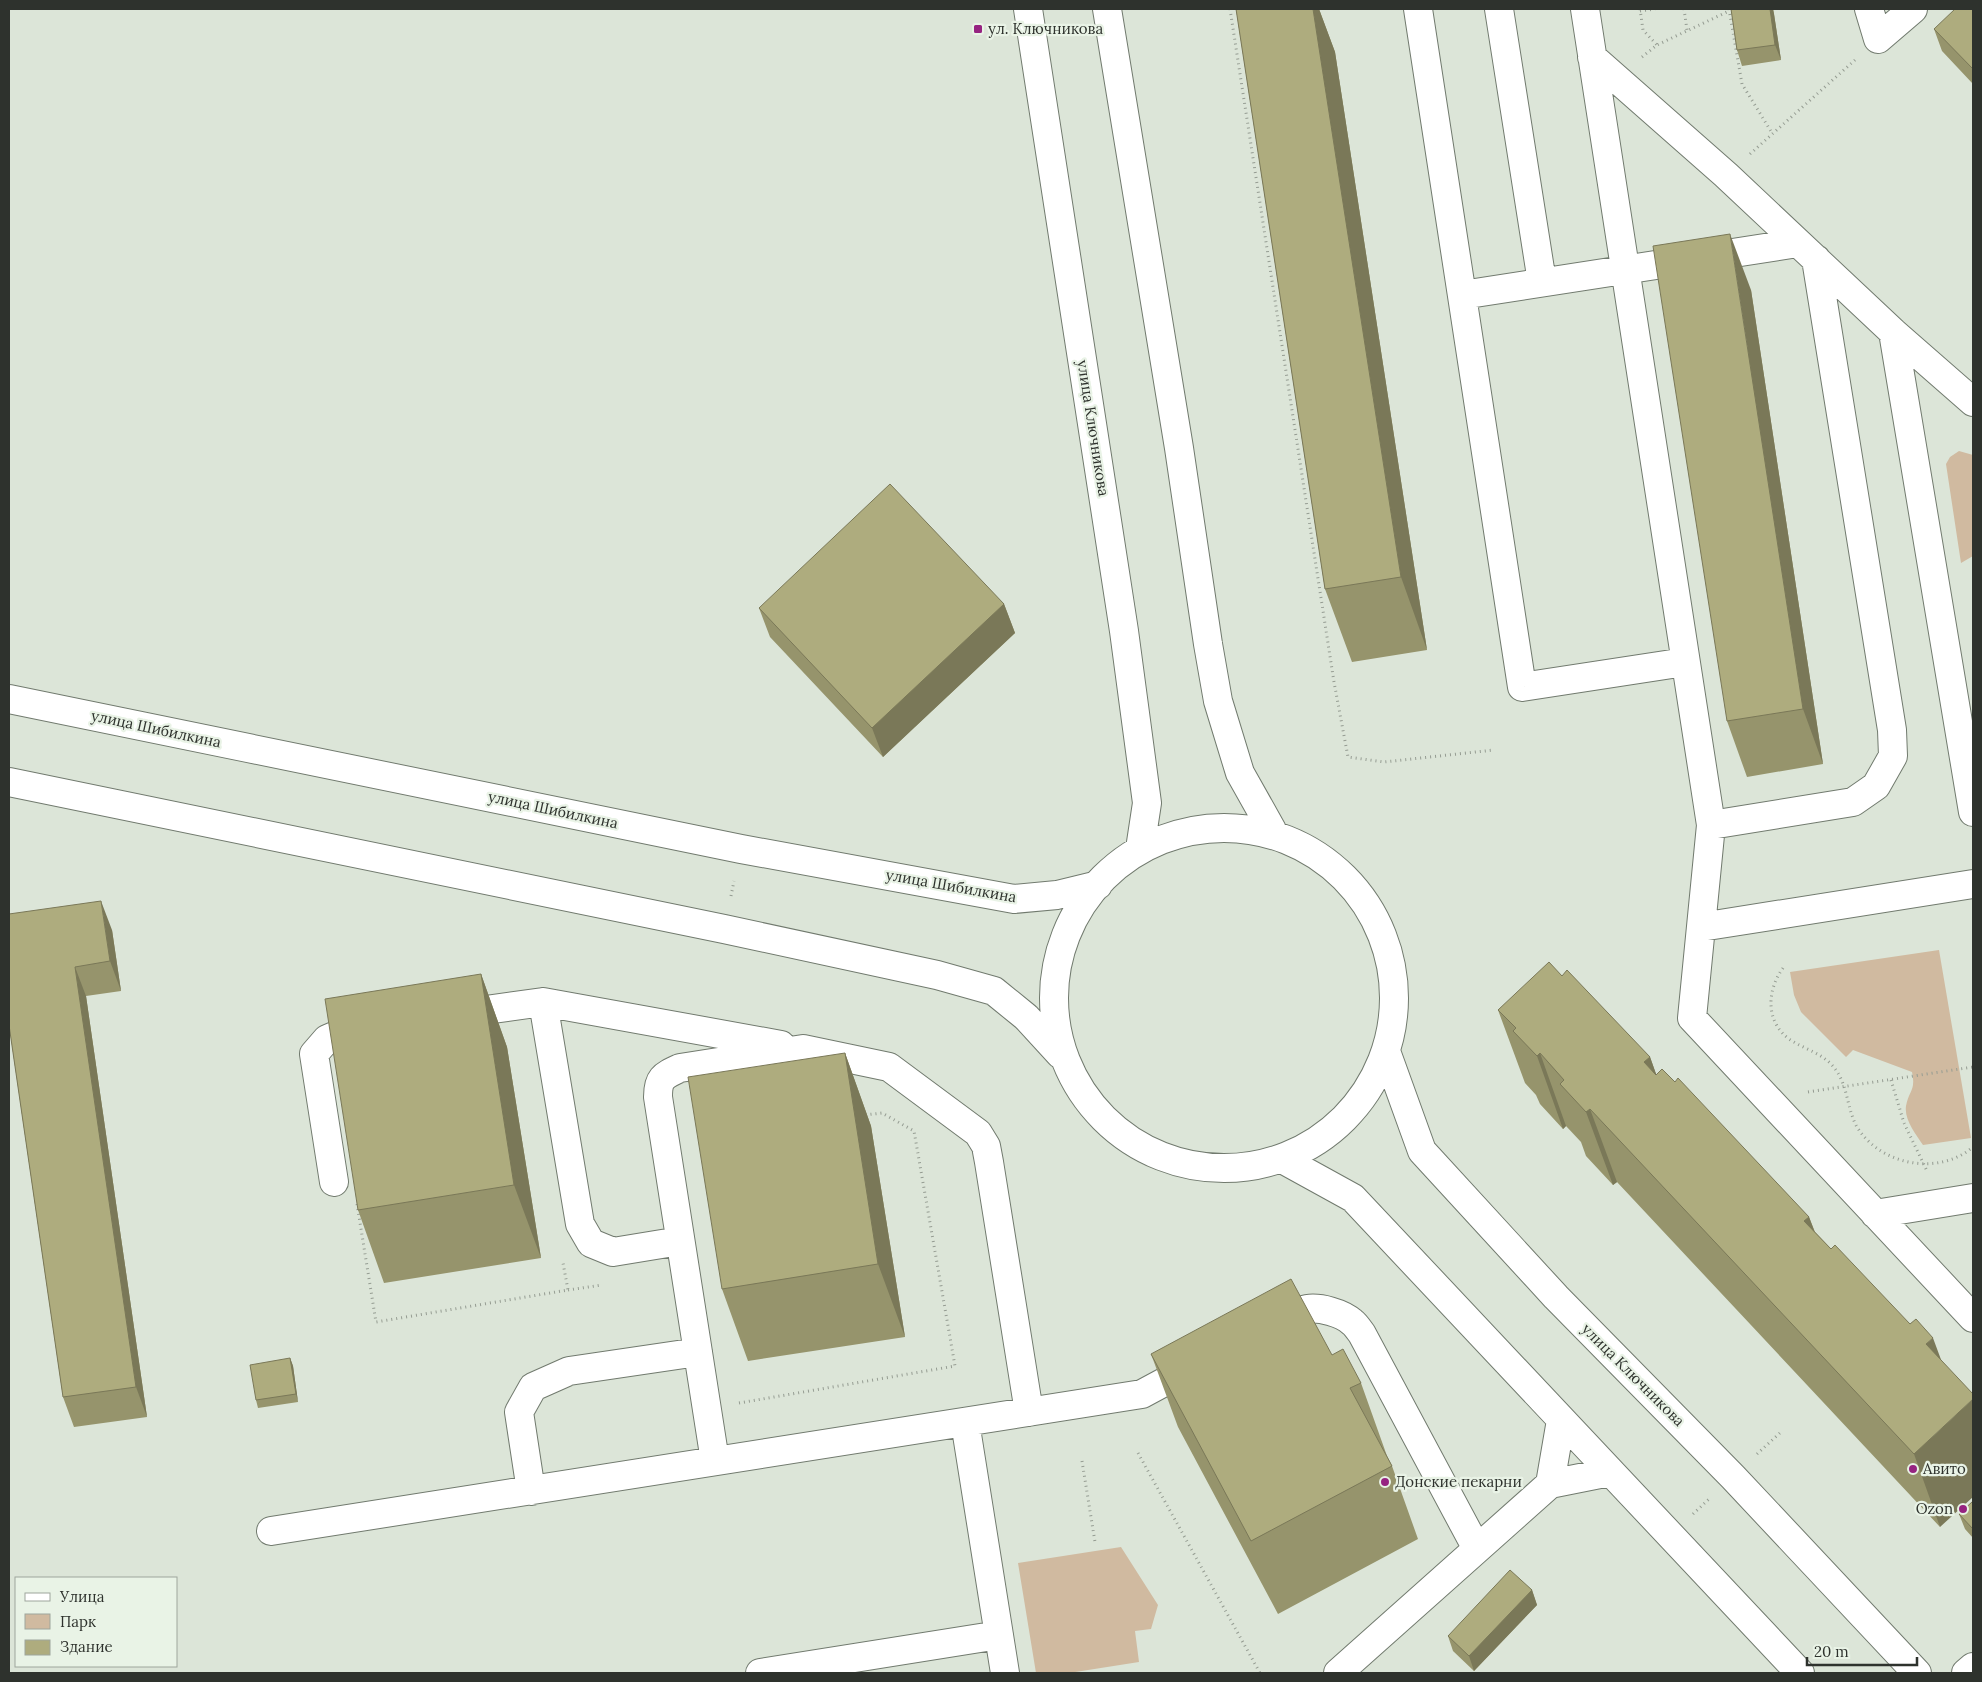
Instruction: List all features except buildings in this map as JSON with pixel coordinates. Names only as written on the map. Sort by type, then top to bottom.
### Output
[{"type":"street","name":"улица Ключникова","points":[[1028,9],[1124,631],[1137,727],[1147,803],[1140,848]]},
{"type":"street","points":[[1107,9],[1179,448],[1218,701],[1240,773],[1272,830]]},
{"type":"street","points":[[1418,9],[1522,687],[1685,662]]},
{"type":"street","points":[[1499,9],[1542,282]]},
{"type":"street","points":[[1585,9],[1711,826],[1692,1018],[1973,1318]]},
{"type":"street","points":[[1869,9],[1878,39],[1913,9]]},
{"type":"street","points":[[1592,57],[1726,175],[1893,332],[1973,402]]},
{"type":"street","points":[[1462,295],[1625,269],[1807,251]]},
{"type":"street","points":[[1711,826],[1853,802],[1876,786],[1893,756],[1890,720],[1807,251]]},
{"type":"street","points":[[1893,332],[1973,812]]},
{"type":"street","name":"улица Шибилкина","points":[[9,699],[741,849],[1014,899],[1057,895],[1098,885]]},
{"type":"street","points":[[9,782],[734,931],[937,975],[994,991],[1026,1017],[1060,1054]]},
{"type":"street","points":[[1235,830],[1272,830],[1307,850],[1345,876],[1376,916],[1391,958],[1398,1004],[1387,1054],[1372,1083],[1337,1126],[1284,1160],[1233,1167],[1173,1160],[1129,1140],[1093,1106],[1068,1072],[1060,1054],[1054,1025],[1051,993],[1056,955],[1066,929],[1082,903],[1108,874],[1140,848],[1193,834],[1235,830]]},
{"type":"street","points":[[1701,927],[1973,884]]},
{"type":"street","points":[[543,1002],[580,1224],[591,1243],[613,1252],[680,1241]]},
{"type":"street","points":[[436,1017],[543,1002],[802,1048],[890,1067],[978,1133],[986,1146],[1029,1412]]},
{"type":"street","points":[[333,1175],[314,1054],[327,1038],[348,1030],[387,1024]]},
{"type":"street","points":[[715,1461],[658,1098],[658,1084],[664,1075],[680,1068],[802,1048]]},
{"type":"street","name":"улица Ключникова","points":[[1387,1054],[1422,1152],[1556,1297],[1733,1476],[1917,1673]]},
{"type":"street","points":[[1284,1160],[1353,1198],[1800,1673]]},
{"type":"street","points":[[1875,1214],[1973,1198]]},
{"type":"street","points":[[1249,1337],[1291,1314],[1307,1309],[1323,1310],[1340,1315],[1353,1322],[1362,1334],[1477,1548]]},
{"type":"street","points":[[531,1491],[519,1412],[534,1387],[569,1371],[698,1352]]},
{"type":"street","points":[[271,1531],[1142,1394],[1215,1355]]},
{"type":"street","points":[[1550,1484],[1561,1420]]},
{"type":"street","points":[[965,1422],[1005,1673]]},
{"type":"street","points":[[1338,1673],[1550,1484],[1610,1472]]},
{"type":"street","points":[[760,1673],[999,1635]]},
{"type":"street","points":[[1966,1673],[1973,1667]]},
{"type":"path","points":[[1230,9],[1334,682],[1348,757],[1384,762],[1494,750]]},
{"type":"path","points":[[1655,9],[1640,10],[1643,30],[1657,45]]},
{"type":"path","points":[[1684,9],[1687,31]]},
{"type":"path","points":[[1636,61],[1657,45],[1729,10],[1742,84],[1772,133]]},
{"type":"path","points":[[1726,175],[1878,39]]},
{"type":"path","points":[[730,898],[736,874]]},
{"type":"path","points":[[1783,968],[1777,976],[1770,995],[1770,1004],[1776,1023],[1789,1038],[1830,1062],[1841,1078],[1852,1117],[1870,1142],[1887,1155],[1923,1164],[1949,1161],[1964,1155],[1973,1147]]},
{"type":"path","points":[[1806,1092],[1973,1067]]},
{"type":"path","points":[[1892,1080],[1904,1123],[1927,1173]]},
{"type":"path","points":[[738,1393],[739,1403],[955,1366],[914,1131],[882,1113],[863,1116]]},
{"type":"path","points":[[333,1175],[350,1165],[376,1322],[607,1284]]},
{"type":"path","points":[[563,1261],[568,1290]]},
{"type":"path","points":[[1757,1454],[1781,1432]]},
{"type":"path","points":[[1138,1453],[1260,1673]]},
{"type":"path","points":[[1082,1462],[1095,1542]]},
{"type":"path","points":[[1687,1519],[1711,1497]]},
{"type":"green space","points":[[1959,451],[1973,455],[1973,556],[1961,563],[1946,464],[1950,457]]},
{"type":"green space","points":[[1939,950],[1971,1138],[1923,1145],[1911,1127],[1906,1111],[1907,1101],[1913,1087],[1912,1072],[1853,1050],[1846,1057],[1801,1012],[1794,995],[1790,972]]},
{"type":"green space","points":[[1121,1547],[1158,1605],[1151,1629],[1135,1631],[1139,1662],[1069,1673],[1036,1673],[1018,1563]]},
{"type":"place","name":"ул. Ключникова","points":[[978,29]]},
{"type":"place","name":"Авито","points":[[1913,1469]]},
{"type":"place","name":"Донские пекарни","points":[[1385,1482]]},
{"type":"place","name":"Ozon","points":[[1963,1509]]}]
